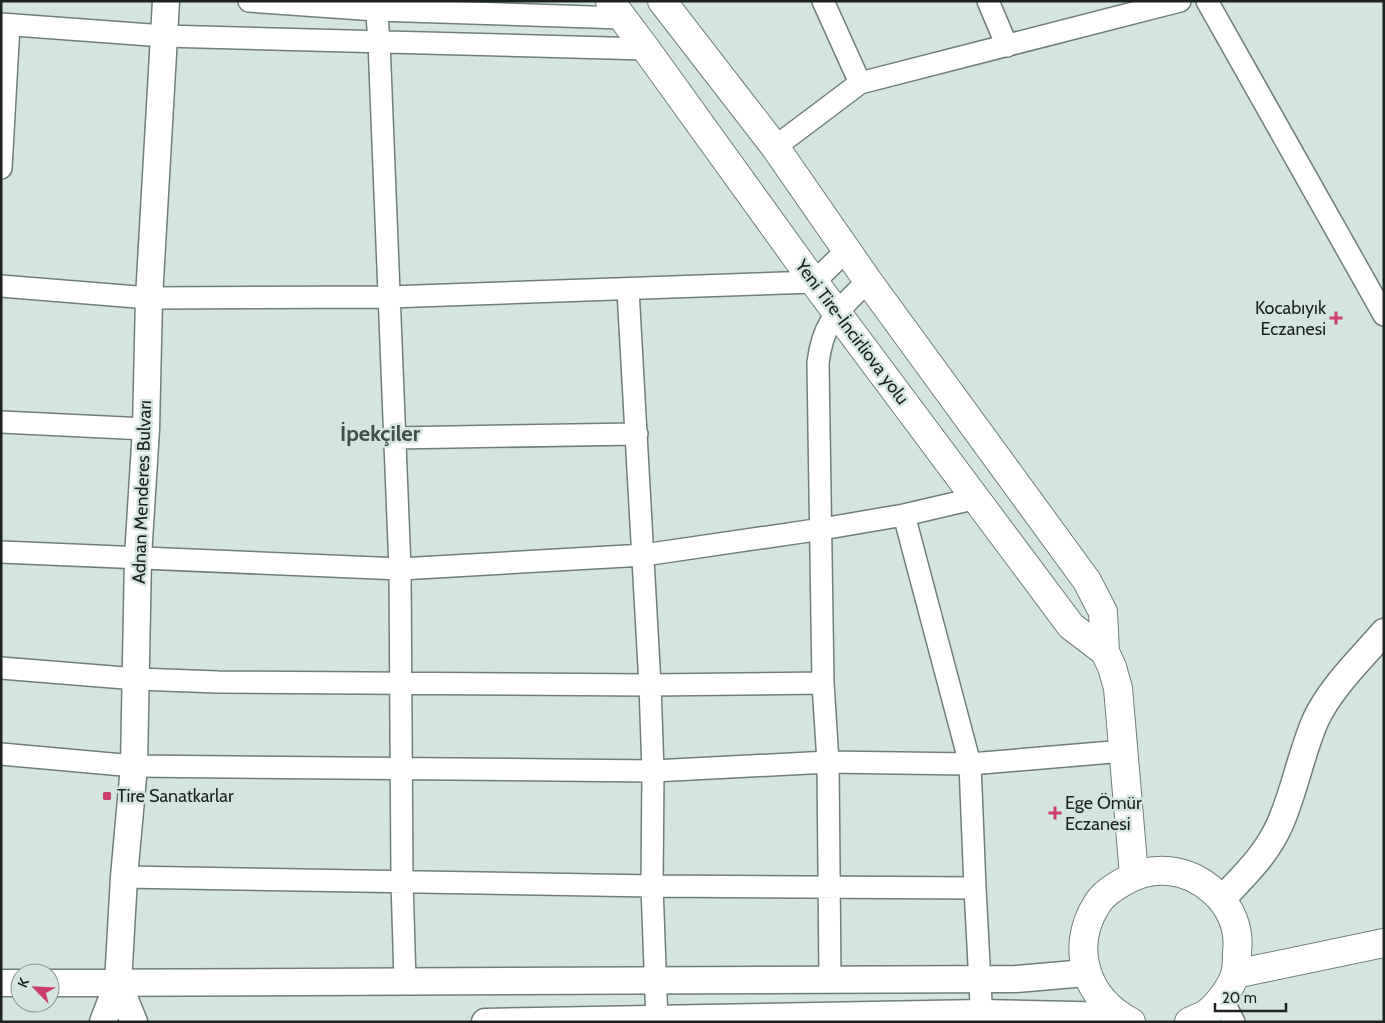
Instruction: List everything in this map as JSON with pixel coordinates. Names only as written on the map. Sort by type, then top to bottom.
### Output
[{"type":"main road","points":[[662,1],[775,147],[868,281],[1088,581],[1103,612],[1105,652],[1118,688],[1134,875]]},
{"type":"main road","name":"Yeni Tire-İncirliova yolu","points":[[616,10],[814,282],[1071,626],[1105,652]]},
{"type":"main road","points":[[1126,1019],[1100,999],[1086,973],[1082,946],[1085,928],[1097,903],[1110,889],[1134,875],[1153,870],[1180,872],[1201,881],[1222,899],[1231,913],[1239,939],[1228,1010],[1206,1014],[1189,1022]]},
{"type":"main road","points":[[1235,974],[1384,943]]},
{"type":"street","name":"Adnan Menderes Bulvarı","points":[[103,1022],[118,983],[124,877],[134,766],[138,557],[146,429],[149,298],[166,1]]},
{"type":"street","points":[[249,1],[376,6],[616,10]]},
{"type":"street","points":[[823,1],[860,83]]},
{"type":"street","points":[[988,1],[1007,46]]},
{"type":"street","points":[[775,147],[860,83],[1180,1]]},
{"type":"street","points":[[1207,1],[1384,315]]},
{"type":"street","points":[[376,6],[390,297],[400,569],[402,881],[405,981]]},
{"type":"street","points":[[1,168],[5,24],[164,36],[646,49]]},
{"type":"street","points":[[1,286],[149,298],[390,297],[628,290],[814,282],[847,250]]},
{"type":"street","points":[[830,980],[828,762],[823,683],[818,363],[824,332],[837,312],[868,281]]},
{"type":"street","points":[[628,290],[650,684],[653,771],[652,886],[657,1020]]},
{"type":"street","points":[[1,422],[146,429]]},
{"type":"street","points":[[394,438],[637,434]]},
{"type":"street","points":[[1,552],[400,569],[644,555],[904,515],[977,498]]},
{"type":"street","points":[[904,515],[970,764],[982,1017]]},
{"type":"street","points":[[1222,899],[1260,858],[1280,824],[1306,743],[1317,718],[1333,690],[1384,632]]},
{"type":"street","points":[[1,668],[137,679],[218,682],[823,683]]},
{"type":"street","points":[[1,754],[134,766],[653,771],[828,762],[970,764],[1124,751]]},
{"type":"street","points":[[124,877],[652,886],[975,888]]},
{"type":"street","points":[[60,983],[1016,980],[1086,973]]},
{"type":"street","name":"Adnan Menderes Bulvarı","points":[[118,983],[134,1022]]},
{"type":"street","points":[[486,1022],[982,1017],[1126,1019]]},
{"type":"place","name":"Kocabıyık Eczanesi","points":[[1336,318]]},
{"type":"place","name":"Tire Sanatkarlar","points":[[107,796]]},
{"type":"place","name":"Ege Ömür Eczanesi","points":[[1055,813]]},
{"type":"district","name":"İpekçiler","points":[[380,433]]}]
